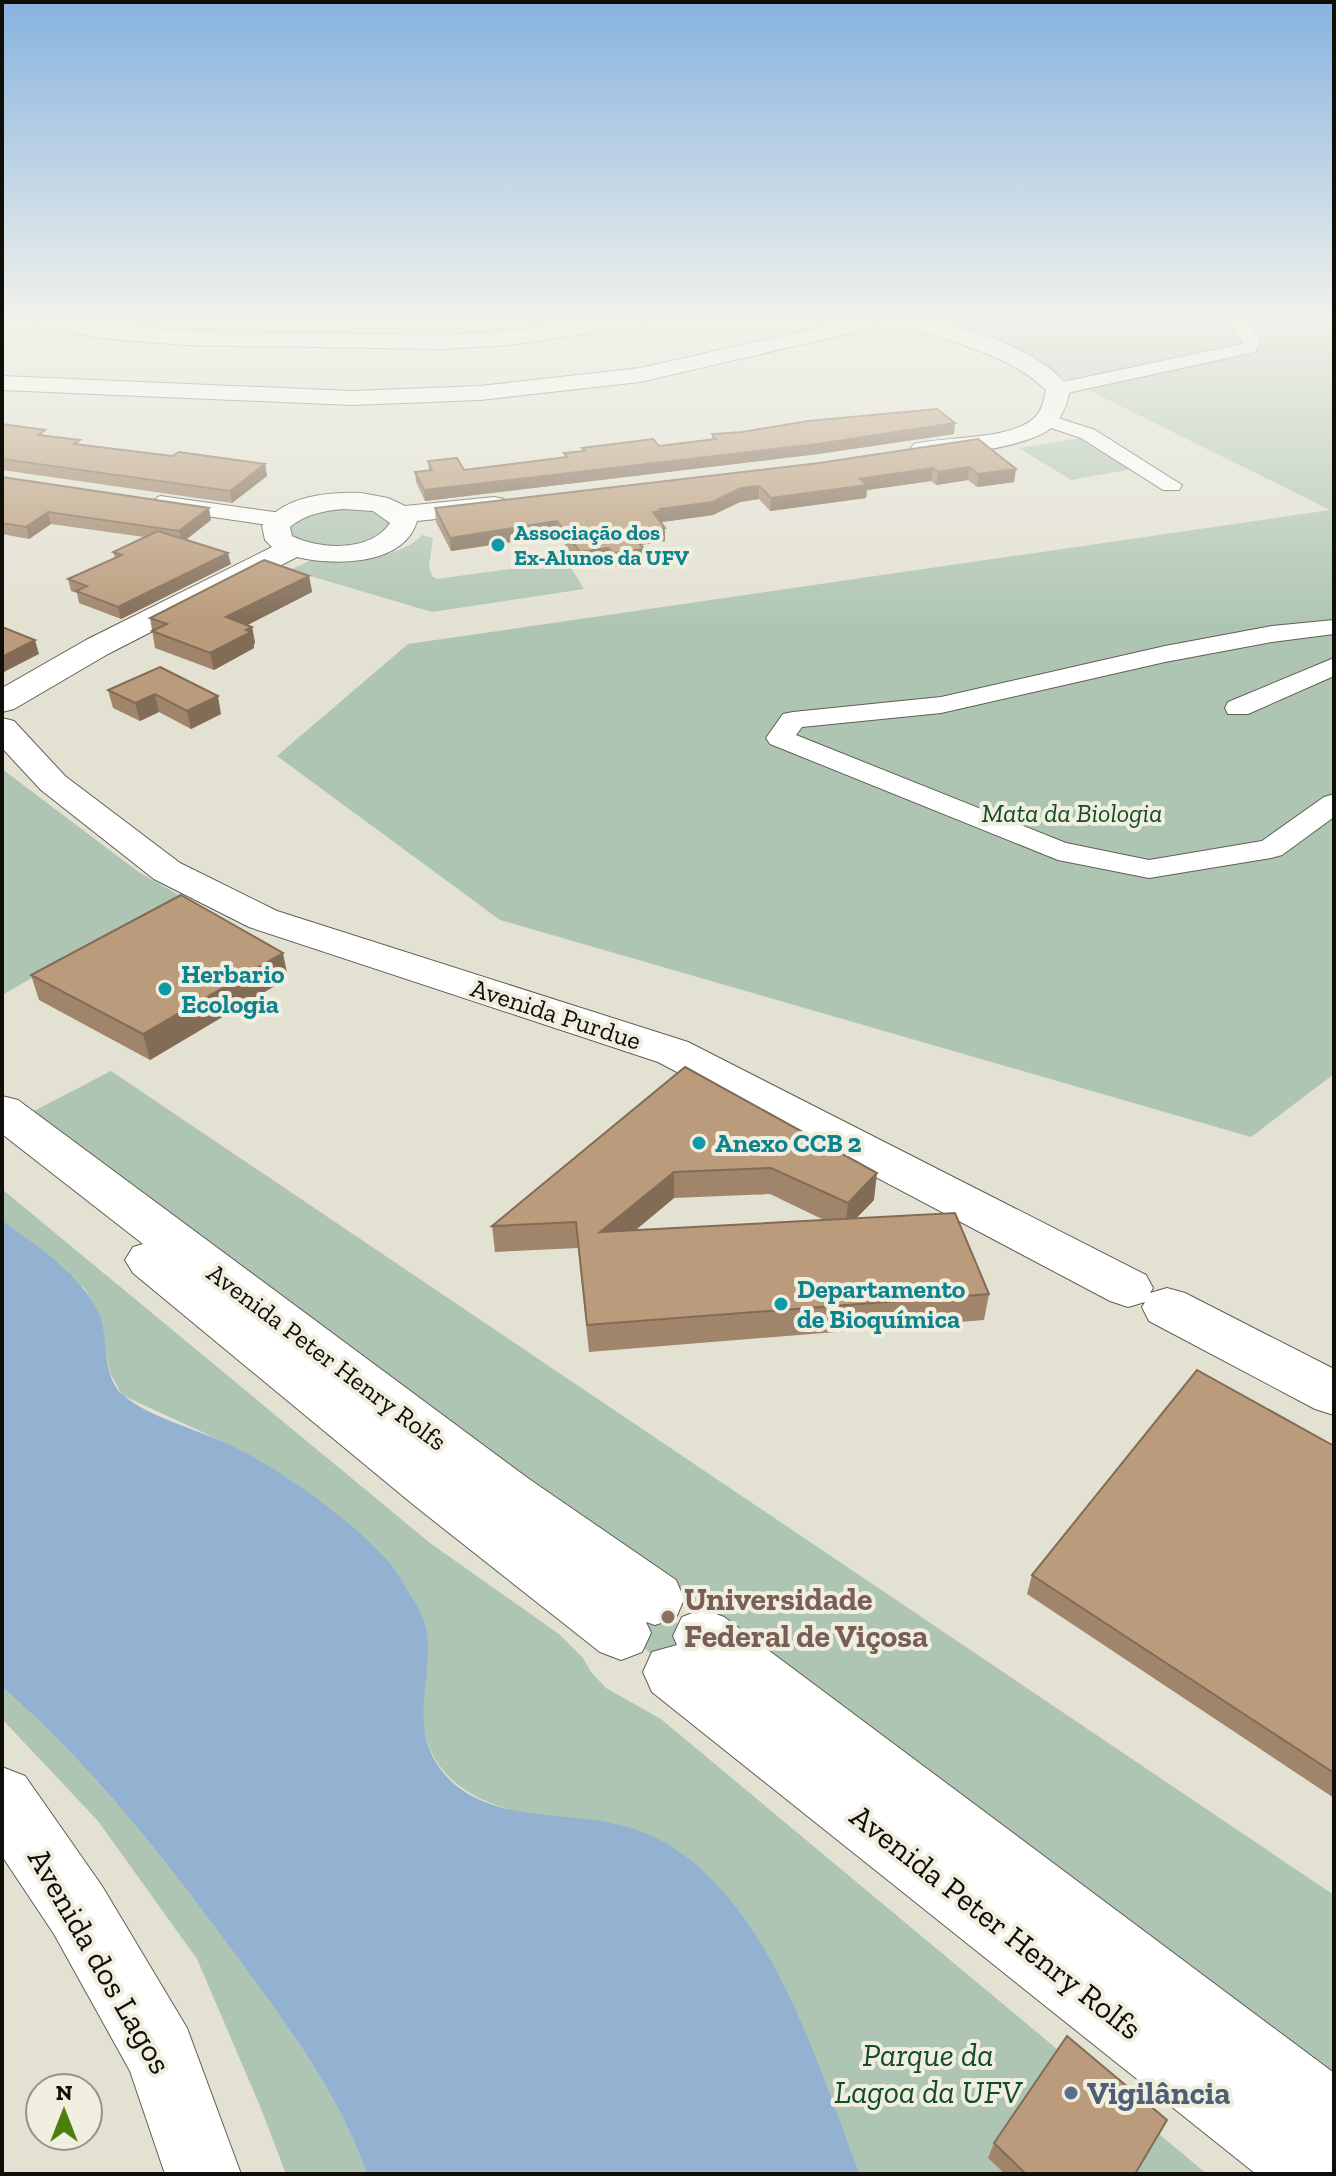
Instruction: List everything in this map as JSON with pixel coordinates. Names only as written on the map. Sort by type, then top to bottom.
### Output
[{"type":"street","points":[[892,454],[1018,435],[1043,422]]},
{"type":"street","points":[[1051,422],[1088,434],[1171,485]]},
{"type":"street","points":[[141,500],[286,534],[336,554],[376,547],[401,532],[404,523],[401,515]]},
{"type":"street","points":[[2,720],[13,709],[2,702],[286,534],[306,507],[343,501],[379,504],[401,515],[525,501]]},
{"type":"street","points":[[1334,627],[1272,634],[1165,654],[941,705],[793,720],[780,738],[1058,851],[1149,869],[1271,849],[1334,803]]},
{"type":"street","points":[[1238,708],[1334,666]]},
{"type":"street","name":"Avenida Purdue","points":[[2,728],[53,783],[167,871],[263,919],[673,1052],[1334,1394]]},
{"type":"street","name":"Avenida Peter Henry Rolfs","points":[[2,1111],[509,1496],[663,1635],[1316,2174]]},
{"type":"street","name":"Avenida Peter Henry Rolfs","points":[[2,1140],[435,1489],[663,1635],[1334,2119]]},
{"type":"street","name":"Avenida dos Lagos","points":[[2,1799],[78,1910],[161,2054],[203,2174]]},
{"type":"green space","name":"Mata da Biologia","points":[[1152,422],[1334,422],[1334,1074],[1251,1137],[500,920],[277,756],[408,644],[1330,510]]},
{"type":"green space","points":[[1086,437],[1138,468],[1071,480],[1019,448]]},
{"type":"green space","points":[[367,506],[395,521],[388,535],[347,550],[289,540],[286,526],[303,513]]},
{"type":"green space","points":[[422,535],[433,538],[429,567],[432,576],[437,579],[567,561],[584,589],[432,612],[290,570],[313,560],[398,551]]},
{"type":"green space","points":[[2,769],[140,873],[179,895],[2,995]]},
{"type":"green space","points":[[111,1071],[1334,1895],[1334,2083],[757,1648],[672,1593],[32,1112]]},
{"type":"green space","name":"Parque da Lagoa da UFV","points":[[2,1189],[430,1543],[559,1634],[606,1688],[661,1719],[1207,2174],[860,2174],[814,2056],[777,1975],[731,1903],[695,1865],[649,1835],[610,1823],[511,1810],[471,1794],[454,1782],[429,1748],[423,1725],[422,1700],[428,1658],[230,1445],[122,1395],[110,1373],[99,1313],[85,1289],[2,1220]]},
{"type":"green space","points":[[672,1618],[681,1628],[679,1647],[652,1655],[641,1645],[645,1620]]},
{"type":"green space","points":[[2,1687],[99,1783],[213,1924],[311,2063],[342,2116],[367,2174],[286,2174],[197,1959],[98,1821],[2,1719]]},
{"type":"water","points":[[2,1220],[68,1272],[90,1297],[102,1321],[108,1367],[116,1388],[124,1396],[147,1410],[226,1443],[268,1466],[335,1512],[389,1562],[425,1624],[428,1644],[424,1729],[430,1750],[442,1771],[458,1787],[498,1807],[612,1823],[663,1842],[706,1873],[742,1915],[773,1965],[822,2073],[860,2174],[367,2174],[342,2116],[311,2063],[213,1924],[99,1783],[2,1687]]},
{"type":"building","points":[[805,422],[955,423],[818,444],[424,490],[415,472],[432,470],[428,461],[457,458],[464,470],[567,457],[564,453],[585,451],[582,448],[653,439],[659,446],[716,439],[712,434]]},
{"type":"building","points":[[2,424],[45,430],[38,435],[80,440],[74,444],[172,456],[179,452],[265,464],[230,491],[2,459]]},
{"type":"building","points":[[978,439],[1016,469],[978,474],[969,467],[938,472],[933,468],[860,479],[867,485],[771,498],[759,486],[741,488],[713,502],[653,512],[665,528],[631,533],[644,549],[613,553],[608,548],[580,552],[557,521],[450,538],[435,508],[819,463]]},
{"type":"building","points":[[2,477],[209,508],[179,531],[48,512],[26,527],[2,523]]},
{"type":"building","points":[[158,531],[228,553],[118,607],[76,591],[87,586],[68,579],[122,555],[113,552]]},
{"type":"building","points":[[264,560],[309,576],[226,617],[252,627],[246,630],[251,632],[210,653],[152,631],[167,624],[150,618]]},
{"type":"building","points":[[2,627],[35,640],[2,657]]},
{"type":"building","points":[[160,667],[218,696],[187,711],[155,694],[135,703],[108,690]]},
{"type":"building","name":"Herbario Ecologia","points":[[181,895],[283,953],[143,1034],[31,975]]},
{"type":"building","points":[[685,1067],[877,1173],[848,1203],[771,1168],[674,1172],[600,1232],[955,1213],[989,1294],[587,1325],[576,1222],[492,1226]]},
{"type":"building","points":[[1197,1370],[1334,1446],[1334,1773],[1032,1575]]},
{"type":"building","name":"Vigilância","points":[[1067,2036],[1167,2120],[1135,2174],[1026,2174],[994,2143]]},
{"type":"place","name":"Associação dos Ex-Alunos da UFV","points":[[498,545]]},
{"type":"place","name":"Herbario Ecologia","points":[[165,989]]},
{"type":"place","name":"Anexo CCB 2","points":[[699,1143]]},
{"type":"place","name":"Departamento de Bioquímica","points":[[781,1304]]},
{"type":"place","name":"Universidade Federal de Viçosa","points":[[668,1617]]},
{"type":"place","name":"Vigilância","points":[[1071,2093]]}]
